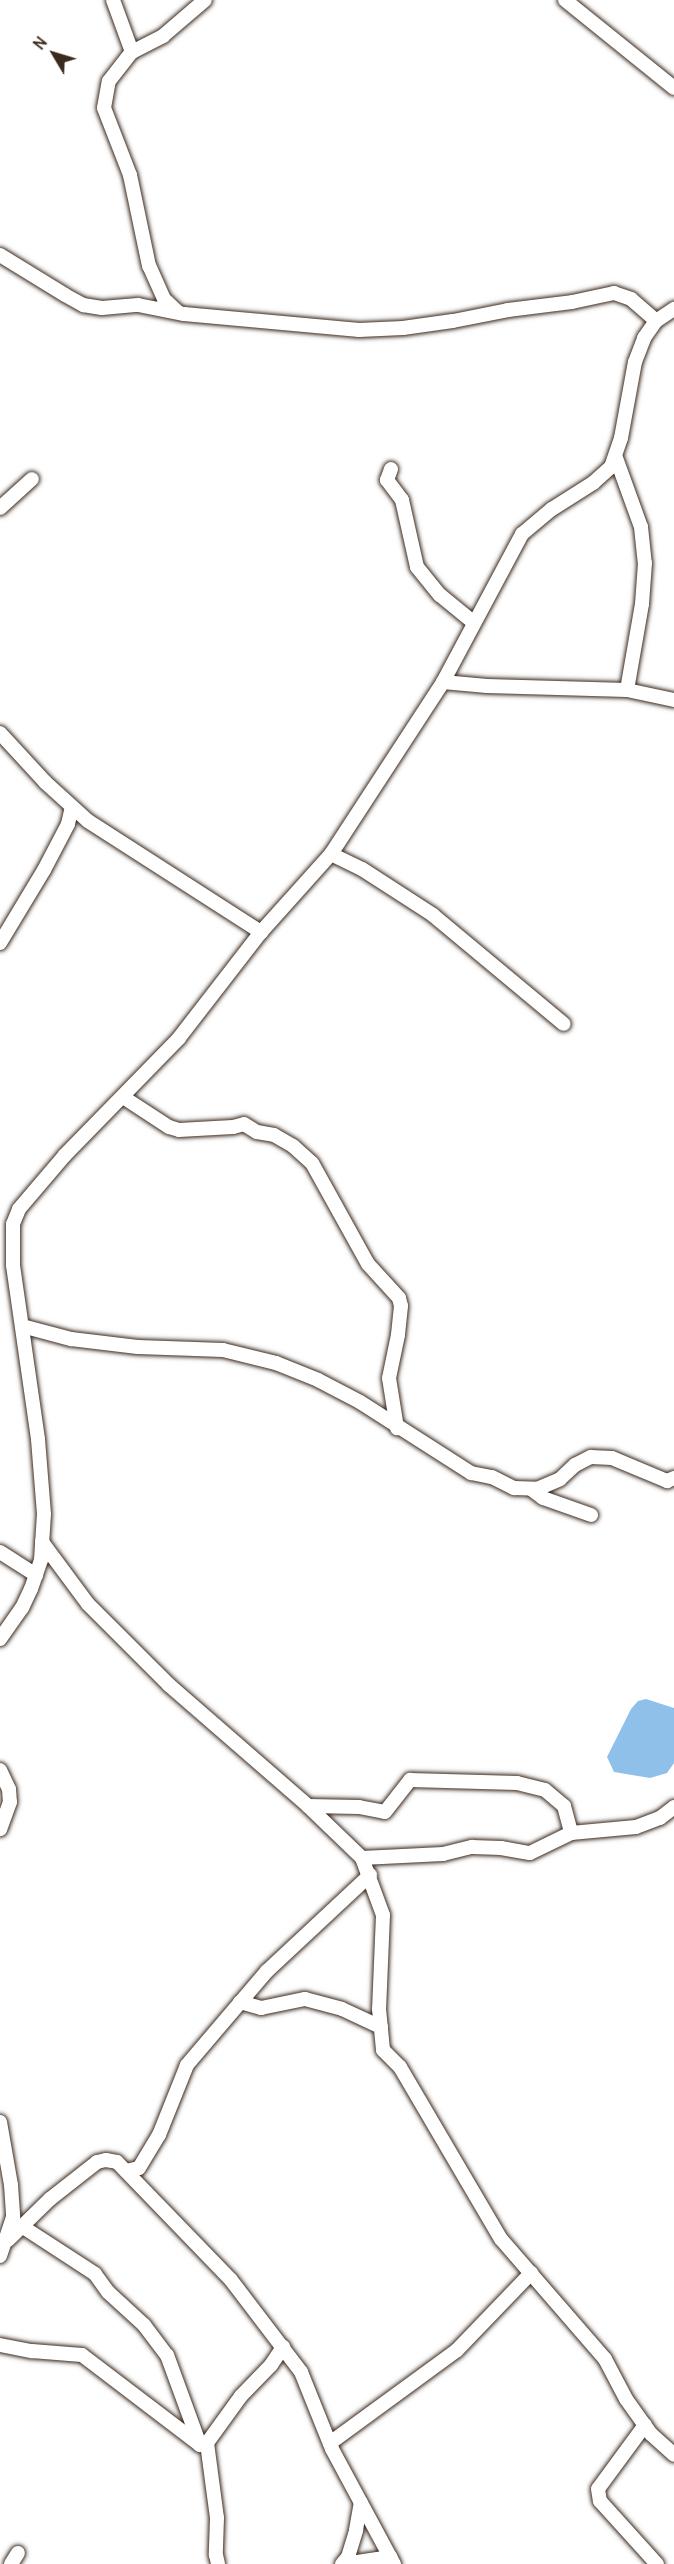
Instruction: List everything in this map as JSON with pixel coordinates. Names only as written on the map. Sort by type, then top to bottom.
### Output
[{"type":"street","points":[[113,0],[132,52]]},
{"type":"street","points":[[184,314],[168,305],[149,266],[130,175],[107,123],[104,108],[110,81],[132,52],[163,36],[205,0]]},
{"type":"street","points":[[566,0],[674,88]]},
{"type":"street","points":[[0,255],[83,305],[102,308],[145,305],[184,314],[212,315],[304,327],[359,330],[403,328],[508,310],[572,302],[614,293],[630,299],[656,321]]},
{"type":"street","points":[[0,1639],[22,1608],[36,1575],[42,1542],[43,1483],[13,1265],[13,1224],[19,1209],[32,1191],[179,1038],[261,932],[331,854],[443,682],[522,534],[552,509],[604,475],[616,458],[635,362],[644,338],[656,321],[674,309]]},
{"type":"street","points":[[616,458],[641,527],[645,563],[642,604],[627,690]]},
{"type":"street","points":[[392,470],[387,480],[402,500],[417,567],[440,595],[473,622]]},
{"type":"street","points":[[0,508],[32,479]]},
{"type":"street","points":[[443,682],[520,688],[627,690],[674,700]]},
{"type":"street","points":[[0,733],[88,821],[261,932]]},
{"type":"street","points":[[0,943],[44,870],[68,824],[72,807]]},
{"type":"street","points":[[331,854],[362,869],[433,915],[564,1024]]},
{"type":"street","points":[[123,1097],[169,1127],[179,1130],[233,1127],[244,1124],[257,1132],[274,1135],[293,1146],[312,1163],[368,1264],[399,1298],[401,1306],[398,1335],[389,1378],[397,1428]]},
{"type":"street","points":[[0,1230],[13,1224]]},
{"type":"street","points":[[22,1326],[71,1339],[247,1354],[318,1380],[360,1402],[397,1428],[471,1473],[492,1477],[514,1488],[537,1489],[560,1479],[575,1466],[591,1457],[612,1458],[667,1481],[674,1478]]},
{"type":"street","points":[[531,1489],[543,1498],[591,1515]]},
{"type":"street","points":[[42,1542],[88,1604],[169,1685],[309,1806],[362,1858],[383,1915],[381,2027],[383,2050],[400,2067],[501,2239],[604,2359],[645,2425],[674,2455]]},
{"type":"street","points":[[0,1552],[36,1575]]},
{"type":"street","points":[[0,1770],[9,1789],[10,1802],[0,1829]]},
{"type":"street","points":[[309,1806],[359,1807],[386,1812],[410,1780],[517,1783],[546,1790],[564,1806],[571,1833]]},
{"type":"street","points":[[362,1858],[443,1854],[472,1847],[501,1848],[530,1853],[571,1833],[636,1827],[660,1818],[674,1807]]},
{"type":"street","points":[[126,2171],[139,2168],[159,2135],[187,2065],[275,1964],[370,1875]]},
{"type":"street","points":[[240,2002],[261,2008],[304,1999],[342,2009],[381,2027]]},
{"type":"street","points":[[0,2122],[11,2185],[13,2217],[8,2240],[0,2256]]},
{"type":"street","points":[[8,2240],[50,2199],[97,2162],[106,2160],[117,2162],[231,2280],[301,2372],[330,2443],[392,2560],[343,2564]]},
{"type":"street","points":[[23,2227],[95,2274],[108,2292],[149,2331],[167,2355],[203,2444],[217,2518],[216,2555],[218,2564]]},
{"type":"street","points":[[330,2443],[437,2367],[457,2350],[531,2273]]},
{"type":"street","points":[[0,2345],[32,2351],[82,2355],[203,2444]]},
{"type":"street","points":[[203,2444],[241,2396],[271,2365],[283,2347]]},
{"type":"street","points":[[645,2425],[598,2489],[600,2501],[657,2564]]},
{"type":"street","points":[[343,2564],[348,2557],[361,2502]]},
{"type":"water","points":[[646,1699],[674,1708],[674,1763],[667,1773],[650,1778],[614,1772],[607,1757],[631,1709],[638,1701]]}]
